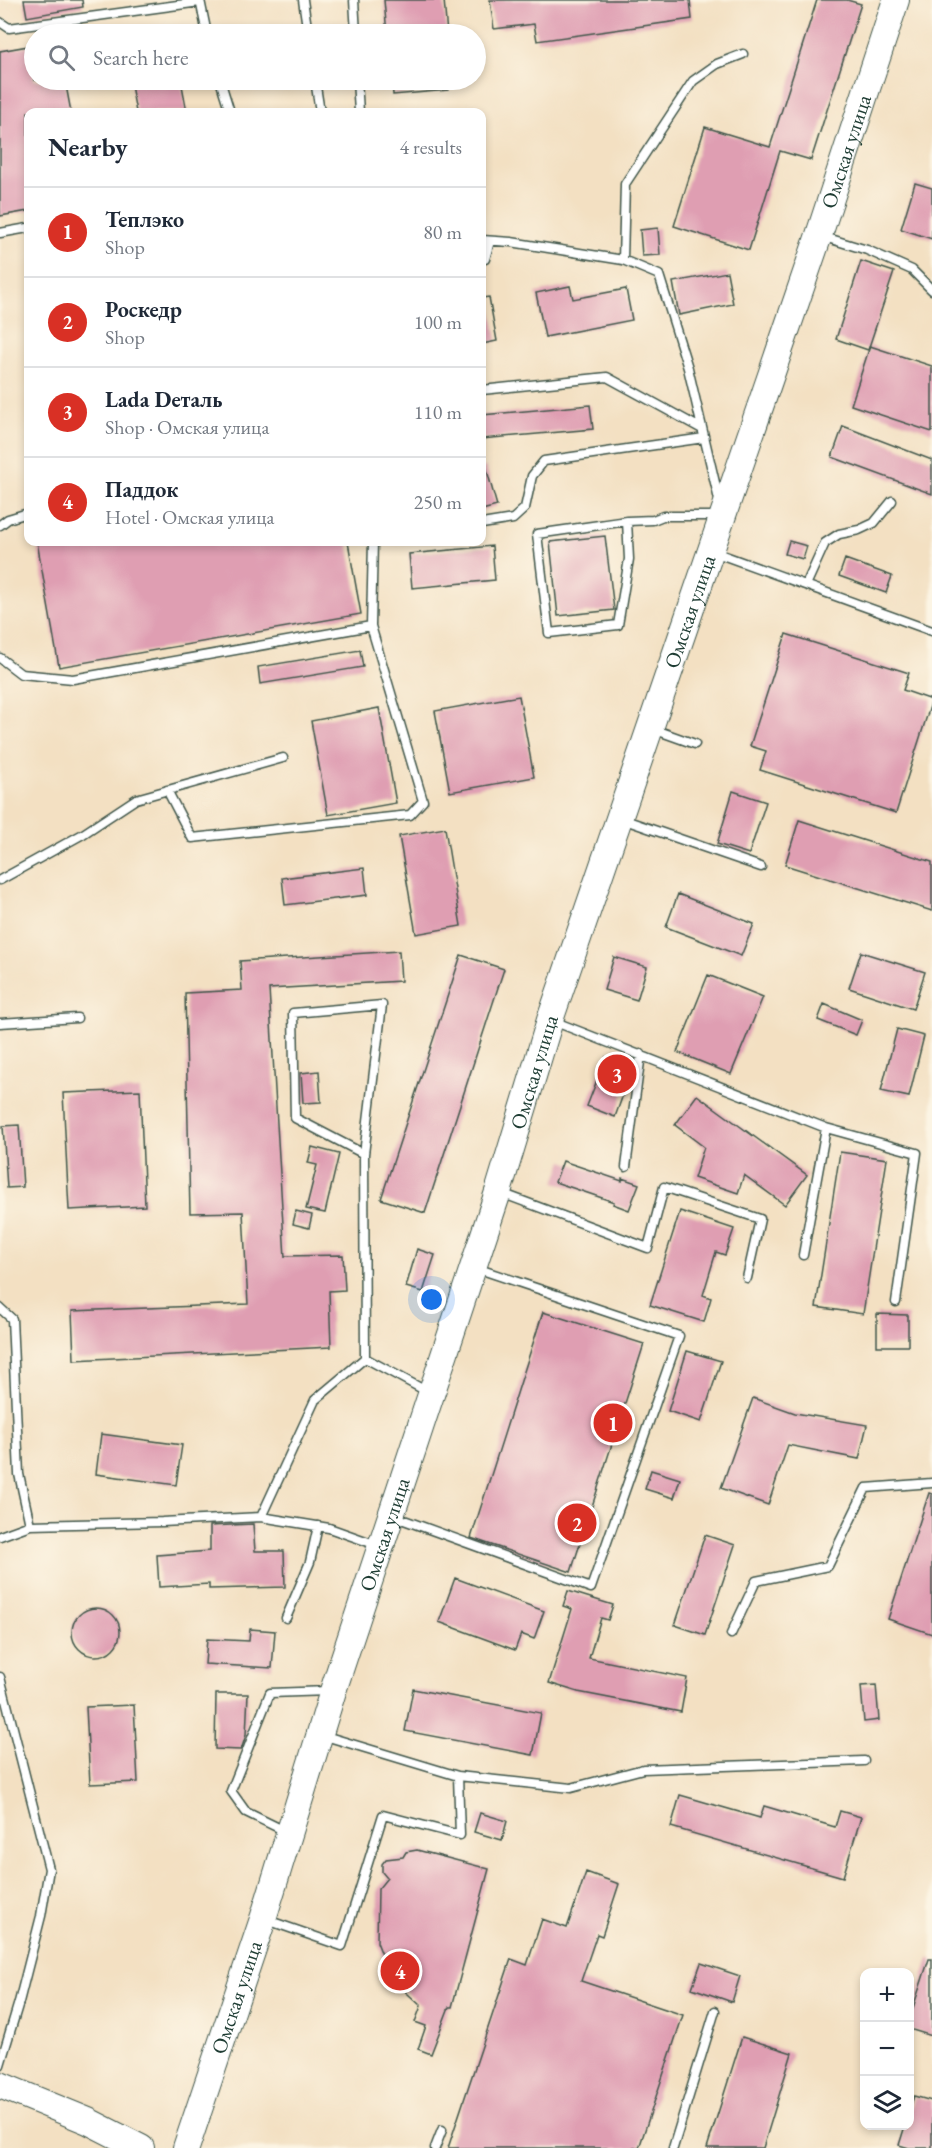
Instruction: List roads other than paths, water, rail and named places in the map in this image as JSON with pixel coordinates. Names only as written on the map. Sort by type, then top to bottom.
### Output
[{"type":"main road","name":"Омская улица","points":[[186,2148],[263,1919],[390,1515],[498,1192],[550,1020],[819,235],[896,0]]},
{"type":"main road","points":[[0,2085],[88,2121],[141,2148]]},
{"type":"lane","points":[[303,0],[307,24]]},
{"type":"lane","points":[[354,0],[355,24]]},
{"type":"lane","points":[[37,24],[200,1],[205,24]]},
{"type":"lane","points":[[0,22],[9,28],[24,26]]},
{"type":"lane","points":[[623,260],[625,184],[693,81],[717,64],[743,54]]},
{"type":"lane","points":[[223,90],[229,108]]},
{"type":"lane","points":[[317,90],[319,108]]},
{"type":"lane","points":[[358,90],[359,108]]},
{"type":"lane","points":[[0,233],[24,231]]},
{"type":"lane","points":[[819,235],[867,250],[912,270],[932,290]]},
{"type":"lane","points":[[486,240],[623,260],[659,274],[688,368],[723,516],[663,516],[652,520],[627,521],[537,534],[549,633],[618,625],[629,559],[627,521]]},
{"type":"lane","points":[[486,390],[607,377],[703,434]]},
{"type":"lane","points":[[486,523],[513,519],[525,508],[532,476],[544,461],[703,434]]},
{"type":"lane","points":[[806,585],[825,543],[839,534],[859,530],[874,523],[892,501]]},
{"type":"lane","points":[[0,525],[8,519],[24,514]]},
{"type":"lane","points":[[167,790],[192,838],[410,814],[423,801],[371,626],[373,546]]},
{"type":"lane","points":[[711,551],[932,632]]},
{"type":"lane","points":[[0,658],[21,674],[73,679],[371,626]]},
{"type":"lane","points":[[650,728],[695,744]]},
{"type":"lane","points":[[0,880],[83,834],[136,799],[283,758]]},
{"type":"lane","points":[[619,818],[761,867]]},
{"type":"lane","points":[[364,1154],[295,1118],[293,1013],[382,1005],[364,1154],[365,1358]]},
{"type":"lane","points":[[0,1023],[77,1018]]},
{"type":"lane","points":[[550,1020],[826,1128],[917,1153],[896,1302]]},
{"type":"lane","points":[[626,1167],[641,1054]]},
{"type":"lane","points":[[803,1255],[826,1128]]},
{"type":"lane","points":[[498,1192],[648,1248],[664,1187],[760,1219],[747,1278]]},
{"type":"lane","points":[[390,1515],[591,1588],[679,1336],[472,1267]]},
{"type":"lane","points":[[0,1308],[12,1319],[19,1474],[30,1524]]},
{"type":"lane","points":[[365,1358],[431,1393]]},
{"type":"lane","points":[[261,1517],[315,1400],[365,1358]]},
{"type":"lane","points":[[731,1634],[756,1581],[828,1566],[866,1488],[932,1483]]},
{"type":"lane","points":[[0,1536],[30,1524],[162,1522],[261,1517],[318,1526],[381,1546]]},
{"type":"lane","points":[[286,1618],[310,1562],[318,1526]]},
{"type":"lane","points":[[0,1677],[49,1869],[41,1916],[20,2002],[0,2065]]},
{"type":"lane","points":[[290,1833],[246,1812],[231,1791],[270,1693],[333,1691]]},
{"type":"lane","points":[[321,1735],[458,1776],[571,1788],[643,1769],[864,1761]]},
{"type":"lane","points":[[263,1919],[342,1946],[383,1815],[460,1834],[458,1776]]},
{"type":"lane","points":[[673,2148],[715,2011]]},
{"type":"lane","points":[[435,2148],[442,2130]]},
{"type":"place","name":"Lada Dеталь","points":[[617,1074]]},
{"type":"place","name":"Теплэко","points":[[613,1423]]},
{"type":"place","name":"Роскедр","points":[[577,1523]]},
{"type":"place","name":"Паддок","points":[[400,1971]]}]
